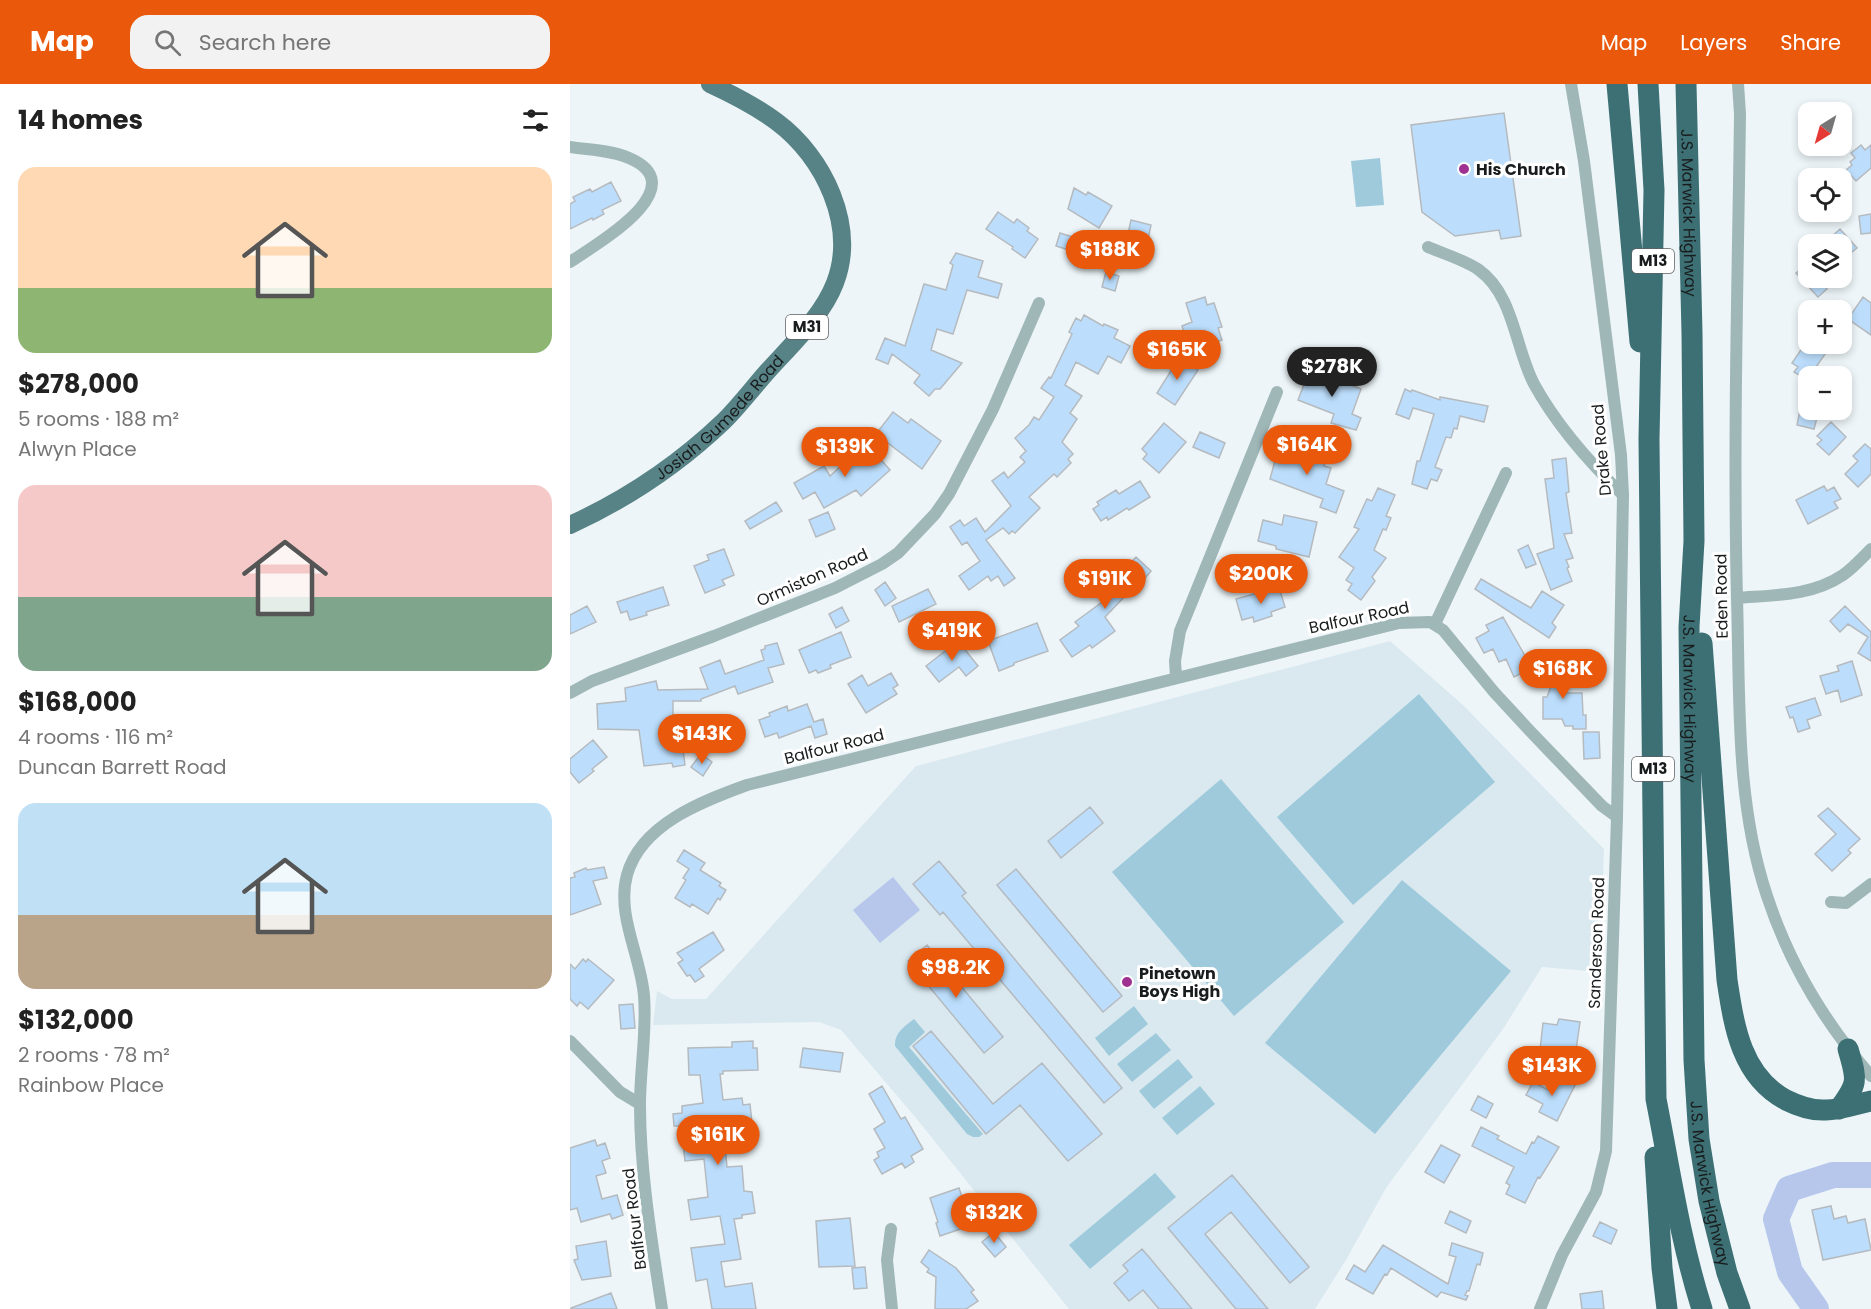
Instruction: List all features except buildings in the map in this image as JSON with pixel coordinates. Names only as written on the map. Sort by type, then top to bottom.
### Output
[{"type":"highway","points":[[1617,84],[1649,439]]},
{"type":"highway","name":"M13","points":[[1648,84],[1652,117],[1654,190],[1649,439],[1656,1100],[1685,1252],[1702,1309]]},
{"type":"highway","name":"J.S. Marwick Highway","points":[[1686,84],[1694,541],[1689,627],[1694,1060],[1699,1139],[1709,1201],[1727,1273],[1740,1309]]},
{"type":"highway","points":[[1694,541],[1727,980],[1734,1025],[1744,1056],[1756,1076],[1792,1103],[1810,1110],[1839,1109],[1871,1101]]},
{"type":"highway","points":[[1839,1109],[1854,1087],[1856,1076],[1848,1049]]},
{"type":"highway","points":[[1656,1100],[1654,1134],[1656,1172],[1667,1309]]},
{"type":"main road","name":"Josiah Gumede Road","points":[[570,525],[630,493],[677,462],[725,420],[805,329],[835,284],[841,262],[843,241],[836,203],[812,157],[778,123],[735,96],[710,84]]},
{"type":"street","name":"Drake Road","points":[[1571,84],[1584,161],[1621,455],[1623,495],[1617,817]]},
{"type":"street","name":"Eden Road","points":[[1738,84],[1740,114],[1736,395],[1737,598],[1738,685],[1744,783],[1758,864],[1766,895],[1782,938],[1820,1010],[1871,1076]]},
{"type":"street","points":[[570,147],[615,153],[640,163],[652,182],[652,191],[641,208],[624,224],[570,262]]},
{"type":"street","points":[[1428,247],[1478,269],[1490,281],[1505,304],[1534,384],[1576,446],[1596,470],[1623,495]]},
{"type":"street","name":"Ormiston Road","points":[[570,693],[592,681],[835,588],[882,564],[898,553],[928,522],[949,494],[993,409],[1039,303]]},
{"type":"street","points":[[1176,677],[1175,661],[1180,631],[1277,392]]},
{"type":"street","points":[[1506,473],[1435,624],[1451,638],[1494,692],[1530,731],[1602,806],[1617,817]]},
{"type":"street","points":[[1737,598],[1785,594],[1823,586],[1843,574],[1871,549]]},
{"type":"street","name":"Balfour Road","points":[[662,1309],[644,1168],[640,1104],[644,997],[632,944],[625,894],[627,874],[633,862],[641,849],[663,825],[678,814],[747,785],[1399,623],[1413,621],[1435,624]]},
{"type":"street","name":"Sanderson Road","points":[[1540,1309],[1562,1255],[1596,1192],[1606,1151],[1617,817]]},
{"type":"street","points":[[1831,902],[1846,903],[1871,884]]},
{"type":"street","points":[[570,1041],[620,1092],[640,1104]]},
{"type":"street","points":[[891,1229],[887,1260],[892,1309]]},
{"type":"shaded area","points":[[1380,158],[1384,205],[1356,207],[1351,161]]},
{"type":"shaded area","name":"Pinetown Boys High","points":[[1390,641],[1463,705],[1604,849],[1600,972],[1542,967],[1503,1029],[1386,1188],[1346,1260],[1315,1309],[1069,1309],[916,1118],[841,1030],[819,1022],[653,1025],[657,991],[672,999],[706,999],[916,766]]},
{"type":"shaded area","points":[[1419,694],[1495,782],[1353,905],[1277,817]]},
{"type":"shaded area","points":[[1221,779],[1344,922],[1234,1016],[1112,872]]},
{"type":"shaded area","points":[[893,877],[920,910],[880,943],[853,910]]},
{"type":"shaded area","points":[[1402,880],[1511,971],[1375,1134],[1265,1043]]},
{"type":"shaded area","points":[[1134,1006],[1148,1024],[1109,1056],[1095,1038]]},
{"type":"shaded area","points":[[914,1019],[925,1032],[909,1047],[983,1134],[979,1137],[967,1134],[895,1046],[898,1034]]},
{"type":"shaded area","points":[[1156,1033],[1171,1050],[1132,1082],[1117,1064]]},
{"type":"shaded area","points":[[1178,1059],[1193,1077],[1154,1109],[1139,1091]]},
{"type":"shaded area","points":[[1200,1086],[1215,1104],[1177,1135],[1162,1118]]},
{"type":"shaded area","points":[[1155,1173],[1176,1197],[1090,1269],[1069,1245]]},
{"type":"waterway","points":[[1816,1309],[1790,1272],[1776,1219],[1789,1189],[1833,1175],[1871,1175]]},
{"type":"place","name":"His Church","points":[[1464,169]]},
{"type":"place","name":"Pinetown Boys High","points":[[1127,982]]}]
